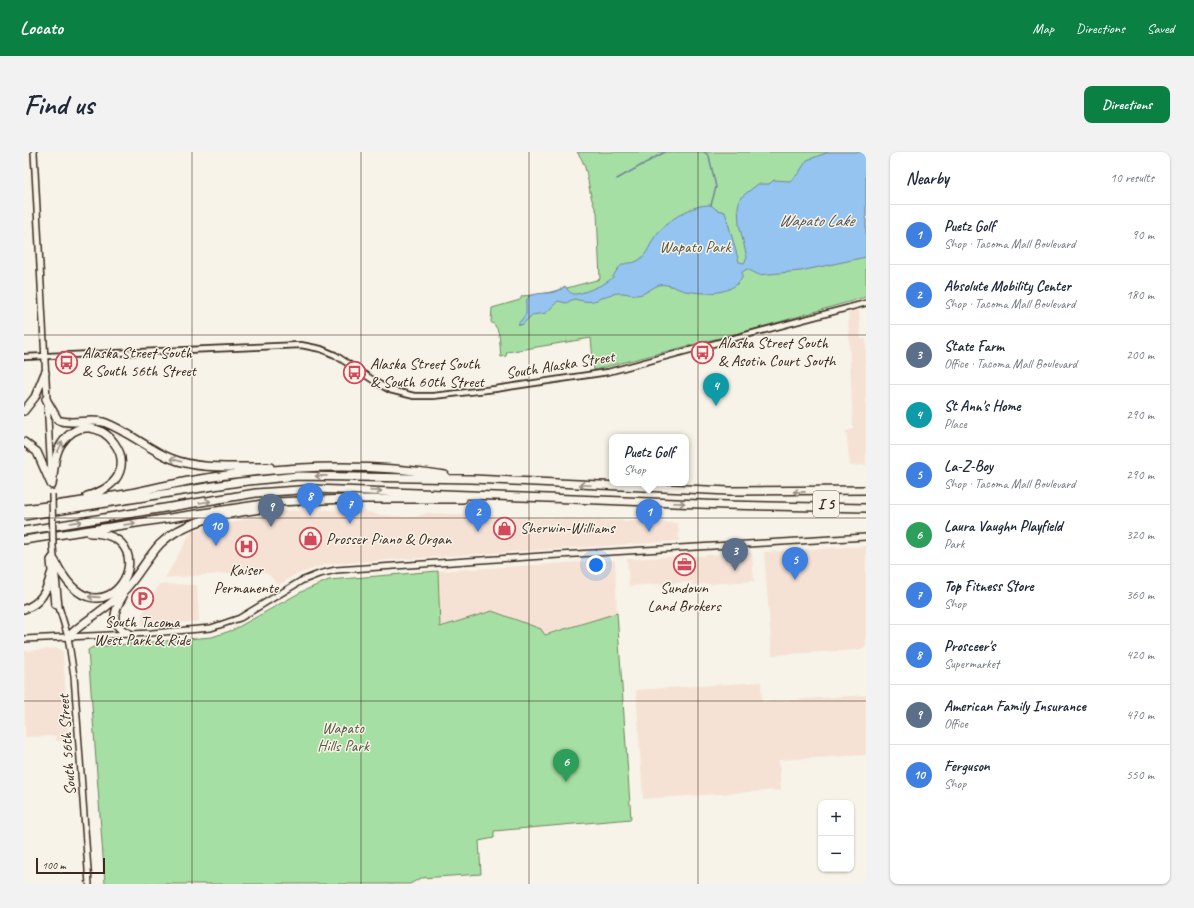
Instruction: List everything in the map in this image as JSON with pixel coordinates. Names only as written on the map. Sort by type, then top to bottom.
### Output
[{"type":"highway","points":[[24,411],[35,397],[45,373]]},
{"type":"highway","points":[[46,399],[55,416],[62,421],[93,420],[106,423],[153,450],[179,461],[207,466],[409,469],[472,479]]},
{"type":"highway","points":[[52,485],[58,452],[62,442],[70,434],[83,429],[93,429],[106,434],[116,444],[120,454],[120,467],[112,483],[92,495],[58,504]]},
{"type":"highway","points":[[24,442],[37,452],[52,485]]},
{"type":"highway","points":[[24,509],[126,494],[198,479],[298,468]]},
{"type":"highway","name":"I 5","points":[[24,516],[239,482],[298,476],[472,479],[609,485]]},
{"type":"highway","name":"I 5","points":[[622,486],[729,491],[866,490]]},
{"type":"highway","name":"I 5","points":[[24,531],[256,493],[282,491],[353,490],[584,500],[785,505],[866,503]]},
{"type":"highway","points":[[130,634],[120,629],[116,622],[115,615],[121,599],[160,545],[169,536],[187,526],[240,513],[337,499]]},
{"type":"highway","points":[[63,534],[252,505],[337,499],[584,500]]},
{"type":"highway","points":[[785,505],[866,508]]},
{"type":"highway","points":[[24,506],[48,506]]},
{"type":"highway","points":[[24,540],[51,535],[95,533],[118,541],[127,554],[128,573],[123,584],[115,592],[104,597],[91,597],[78,593],[72,588],[61,574],[54,559]]},
{"type":"highway","points":[[24,609],[34,605],[42,598],[51,574]]},
{"type":"highway","points":[[68,637],[77,627],[114,600],[138,575]]},
{"type":"main road","name":"South 56th Street","points":[[34,152],[46,399],[52,485],[53,547],[59,607],[68,637],[75,684],[90,884]]},
{"type":"main road","points":[[24,640],[205,629],[226,624],[253,611],[297,582],[336,570],[570,554],[866,537]]},
{"type":"main road","name":"South 56th Street","points":[[54,559],[50,560],[54,604],[59,607]]},
{"type":"street","name":"South Alaska Street","points":[[24,357],[301,345],[322,349],[335,355],[390,390],[414,396],[433,396],[494,389],[608,372],[866,303]]},
{"type":"shaded area","points":[[859,310],[861,339],[866,339],[866,465],[850,466],[846,431],[853,429],[848,313]]},
{"type":"shaded area","points":[[282,511],[364,511],[380,515],[414,517],[427,513],[678,523],[679,541],[327,564],[295,575],[278,585],[268,574],[260,571],[165,578],[193,529],[228,524],[248,518],[271,517]]},
{"type":"shaded area","points":[[866,546],[866,647],[858,650],[772,655],[764,552]]},
{"type":"shaded area","points":[[752,553],[754,581],[692,585],[692,582],[629,586],[627,559]]},
{"type":"shaded area","points":[[613,560],[615,562],[617,613],[544,635],[541,629],[492,611],[440,627],[438,571]]},
{"type":"shaded area","points":[[159,584],[197,585],[199,621],[142,627],[142,615]]},
{"type":"shaded area","points":[[58,648],[63,652],[69,740],[56,741],[56,736],[25,737],[24,651]]},
{"type":"shaded area","points":[[761,682],[762,702],[866,695],[866,755],[779,760],[781,790],[643,799],[636,690]]},
{"type":"green space","name":"Wapato Park","points":[[577,152],[866,152],[866,297],[758,328],[594,370],[591,338],[507,352],[506,356],[501,357],[497,329],[491,322],[492,308],[520,300],[522,296],[551,292],[565,286],[567,288],[600,279],[597,212],[591,197],[587,173]]},
{"type":"green space","name":"Wapato Hills Park","points":[[438,571],[440,627],[492,611],[541,629],[545,635],[617,613],[631,819],[494,831],[494,838],[479,841],[481,874],[421,878],[410,884],[105,884],[88,650],[93,647],[212,637],[233,630],[303,591],[329,580]]},
{"type":"water","name":"Wapato Lake","points":[[829,152],[866,152],[866,257],[801,271],[759,275],[747,269],[742,272],[742,278],[737,284],[724,291],[708,293],[692,292],[669,285],[659,285],[639,295],[618,293],[611,294],[594,301],[574,299],[566,303],[558,301],[546,313],[532,315],[522,325],[518,324],[526,314],[526,302],[529,296],[557,291],[565,286],[571,293],[577,294],[604,284],[611,279],[618,268],[622,265],[632,263],[642,258],[661,229],[681,214],[696,207],[711,205],[717,210],[725,212],[739,262],[744,263],[747,258],[739,224],[738,207],[740,198],[758,184],[769,184],[774,180],[790,181],[798,174],[807,160]]},
{"type":"waterway","points":[[617,179],[665,152]]},
{"type":"waterway","points":[[704,152],[709,156],[716,187],[711,205]]},
{"type":"place","name":"Alaska Street South & Asotin Court South","points":[[702,352]]},
{"type":"place","name":"Alaska Street South & South 56th Street","points":[[66,362]]},
{"type":"place","name":"Alaska Street South & South 60th Street","points":[[354,373]]},
{"type":"place","name":"St Ann's Home","points":[[716,406]]},
{"type":"place","name":"Prosceer's","points":[[310,516]]},
{"type":"place","name":"Top Fitness Store","points":[[350,524]]},
{"type":"place","name":"American Family Insurance","points":[[271,527]]},
{"type":"place","name":"Sherwin-Williams","points":[[505,528]]},
{"type":"place","name":"Absolute Mobility Center","points":[[478,532]]},
{"type":"place","name":"Puetz Golf","points":[[649,532]]},
{"type":"place","name":"Prosser Piano & Organ","points":[[310,539]]},
{"type":"place","name":"Ferguson","points":[[216,546]]},
{"type":"place","name":"Kaiser Permanente","points":[[246,547]]},
{"type":"place","name":"Sundown Land Brokers","points":[[684,564]]},
{"type":"place","name":"State Farm","points":[[735,571]]},
{"type":"place","name":"La-Z-Boy","points":[[795,580]]},
{"type":"place","name":"South Tacoma West Park & Ride","points":[[142,598]]},
{"type":"place","name":"Laura Vaughn Playfield","points":[[566,782]]}]
